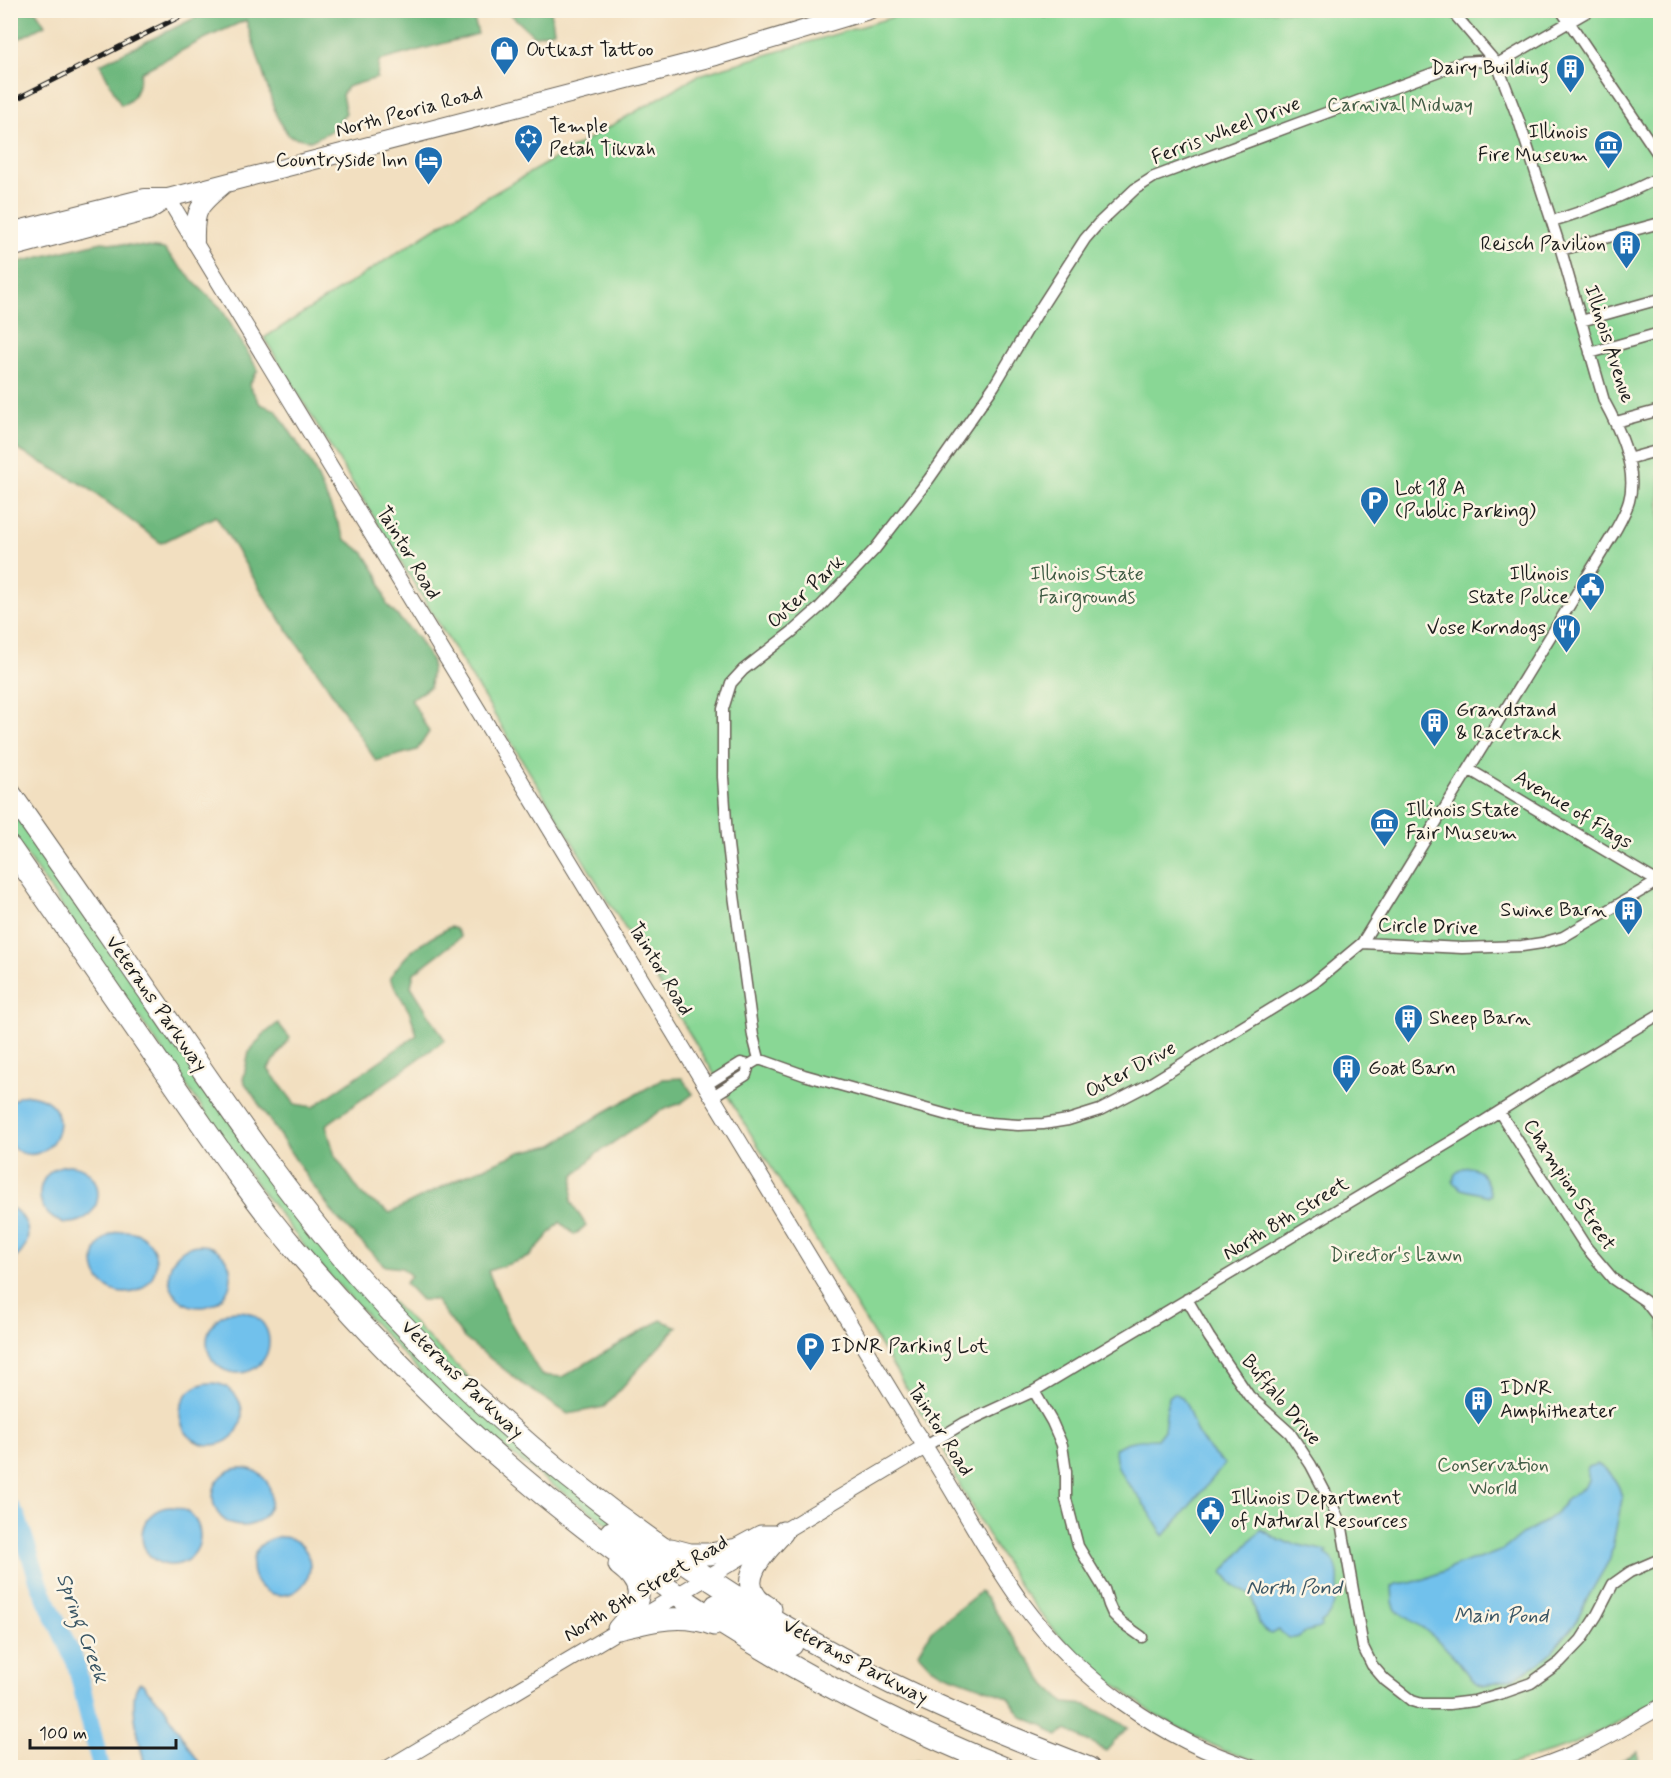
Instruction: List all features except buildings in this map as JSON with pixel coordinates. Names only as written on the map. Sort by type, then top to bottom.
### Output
[{"type":"highway","name":"Veterans Parkway","points":[[10,793],[246,1135],[304,1210],[359,1277],[428,1350],[497,1416],[548,1461],[656,1544],[818,1645],[947,1710],[1089,1767]]},
{"type":"highway","name":"Veterans Parkway","points":[[10,847],[236,1173],[294,1248],[387,1352],[467,1430],[525,1481],[591,1534],[676,1595],[785,1662],[874,1710],[1005,1767]]},
{"type":"highway","points":[[618,1629],[632,1613],[637,1603],[638,1589],[634,1577],[546,1509],[525,1481],[531,1476],[611,1533],[674,1572],[692,1577],[706,1577]]},
{"type":"highway","points":[[656,1544],[690,1554],[710,1554],[737,1549],[761,1536],[780,1534]]},
{"type":"highway","points":[[780,1534],[754,1568],[751,1586],[755,1597],[852,1655],[872,1674]]},
{"type":"highway","points":[[676,1595],[692,1595],[710,1601],[776,1637],[854,1674],[882,1686],[902,1689]]},
{"type":"highway","points":[[618,1629],[649,1621],[681,1618],[704,1621],[748,1640]]},
{"type":"main road","name":"North Peoria Road","points":[[10,232],[145,198],[168,198],[716,56],[869,10]]},
{"type":"main road","points":[[195,241],[194,222],[198,210],[226,183]]},
{"type":"main road","name":"North Peoria Road","points":[[10,248],[148,211],[168,198]]},
{"type":"main road","name":"Taintor Road","points":[[168,198],[1010,1584],[1035,1619],[1076,1663],[1112,1694],[1158,1725],[1209,1751],[1253,1767]]},
{"type":"main road","name":"North 8th Street Road","points":[[388,1767],[926,1446]]},
{"type":"main road","points":[[1535,1767],[1594,1744],[1660,1707]]},
{"type":"street","name":"Illinois Avenue","points":[[1452,10],[1497,64],[1519,121],[1561,250],[1604,401],[1616,422],[1628,459],[1631,482],[1629,500]]},
{"type":"street","points":[[1561,10],[1660,157]]},
{"type":"street","points":[[1497,64],[1590,10]]},
{"type":"street","name":"Ferris Wheel Drive","points":[[1113,210],[1135,189],[1154,177],[1463,62],[1478,61],[1497,64]]},
{"type":"street","points":[[1552,221],[1618,198],[1660,177]]},
{"type":"street","name":"Outer Park","points":[[754,1062],[752,1025],[727,836],[723,777],[723,709],[731,683],[743,670],[819,608],[854,573],[893,528],[994,386],[1081,245],[1113,210]]},
{"type":"street","points":[[1561,250],[1660,223]]},
{"type":"street","points":[[1581,321],[1660,299]]},
{"type":"street","points":[[1590,353],[1660,333]]},
{"type":"street","points":[[1616,422],[1660,410]]},
{"type":"street","points":[[1628,459],[1660,450]]},
{"type":"street","name":"Outer Drive","points":[[754,1062],[962,1119],[1017,1125],[1043,1124],[1068,1120],[1100,1110],[1146,1086],[1314,983],[1362,943],[1615,531],[1629,500]]},
{"type":"street","name":"Avenue of Flags","points":[[1470,770],[1659,881]]},
{"type":"street","name":"Circle Drive","points":[[1362,943],[1462,948],[1542,943],[1563,937],[1659,881]]},
{"type":"street","name":"North 8th Street","points":[[926,1446],[964,1423],[1034,1391],[1500,1113],[1541,1085],[1660,1014]]},
{"type":"street","points":[[709,1090],[746,1075],[754,1062]]},
{"type":"street","name":"Champion Street","points":[[1500,1113],[1586,1247],[1613,1278],[1645,1301],[1656,1315],[1660,1326]]},
{"type":"street","name":"Buffalo Drive","points":[[1187,1299],[1209,1337],[1249,1396],[1290,1433],[1311,1465],[1342,1528],[1363,1647],[1372,1665],[1384,1680],[1412,1701],[1422,1704],[1474,1701],[1531,1683],[1560,1662],[1581,1640],[1613,1584],[1630,1572],[1660,1559]]},
{"type":"street","points":[[1034,1391],[1062,1445],[1066,1472],[1066,1499],[1078,1546],[1104,1589],[1113,1614],[1142,1637]]},
{"type":"green space","points":[[11,10],[36,11],[45,25],[11,43]]},
{"type":"green space","points":[[211,10],[472,11],[478,34],[379,61],[377,78],[347,87],[342,95],[346,113],[331,131],[311,141],[289,136],[277,117],[246,20],[141,72],[133,96],[121,105],[100,64]]},
{"type":"green space","points":[[507,11],[551,11],[554,31],[534,36]]},
{"type":"green space","name":"Illinois State Fairgrounds","points":[[913,11],[1660,11],[1660,1699],[1633,1715],[1569,1746],[1502,1767],[1278,1767],[1224,1751],[1155,1715],[1082,1659],[1053,1629],[1024,1593],[989,1537],[960,1486],[943,1448],[264,338],[453,217],[699,75]]},
{"type":"green space","points":[[102,242],[164,249],[221,308],[258,370],[249,385],[260,404],[276,410],[312,465],[345,539],[364,553],[378,575],[387,605],[418,638],[432,662],[430,687],[411,699],[429,732],[417,750],[376,761],[324,681],[270,605],[216,516],[161,543],[87,487],[11,446],[11,264]]},
{"type":"green space","points":[[10,807],[277,1189],[626,1532],[624,1535],[548,1482],[472,1424],[447,1401],[315,1260],[239,1161],[11,833]]},
{"type":"green space","points":[[450,927],[456,929],[461,937],[414,973],[411,986],[445,1040],[326,1125],[335,1156],[363,1196],[390,1213],[462,1177],[520,1152],[553,1145],[663,1079],[682,1078],[693,1094],[681,1103],[660,1111],[595,1155],[574,1176],[571,1202],[586,1225],[575,1235],[560,1222],[529,1257],[488,1271],[507,1316],[541,1375],[562,1377],[661,1320],[677,1327],[604,1407],[568,1414],[524,1385],[464,1338],[435,1300],[421,1300],[405,1283],[411,1276],[402,1268],[385,1266],[337,1218],[243,1080],[249,1052],[263,1035],[278,1023],[290,1038],[268,1069],[295,1104],[313,1107],[417,1035],[410,1013],[390,978],[409,954]]},
{"type":"green space","points":[[980,1592],[1046,1685],[1065,1703],[1087,1705],[1128,1727],[1106,1751],[1067,1730],[1057,1736],[1044,1726],[1022,1717],[1008,1697],[938,1671],[918,1653],[931,1631]]},
{"type":"green space","points":[[1638,1752],[1639,1767],[1608,1767]]},
{"type":"green space","points":[[917,1761],[951,1767],[893,1767]]},
{"type":"water","points":[[30,1095],[47,1101],[56,1111],[59,1124],[56,1136],[48,1147],[38,1153],[25,1154],[11,1146],[11,1102],[20,1096]]},
{"type":"water","points":[[63,1165],[75,1165],[90,1173],[98,1188],[98,1200],[90,1215],[75,1223],[63,1223],[48,1215],[40,1200],[40,1188],[48,1173]]},
{"type":"water","points":[[1473,1167],[1485,1179],[1491,1195],[1461,1189],[1453,1182],[1455,1174],[1463,1168]]},
{"type":"water","points":[[10,1207],[23,1219],[28,1234],[24,1249],[11,1261]]},
{"type":"water","points":[[125,1231],[142,1236],[147,1240],[151,1245],[156,1262],[151,1279],[147,1284],[142,1288],[125,1293],[108,1288],[103,1284],[99,1279],[94,1262],[99,1245],[103,1240],[108,1236]]},
{"type":"water","points":[[200,1245],[217,1250],[222,1254],[226,1259],[231,1276],[226,1293],[222,1298],[217,1302],[200,1307],[183,1302],[178,1298],[174,1293],[169,1276],[174,1259],[178,1254],[183,1250]]},
{"type":"water","points":[[238,1311],[255,1316],[260,1320],[264,1325],[269,1342],[264,1359],[260,1364],[255,1368],[238,1373],[221,1368],[216,1364],[212,1359],[207,1342],[212,1325],[216,1320],[221,1316]]},
{"type":"water","points":[[211,1383],[228,1388],[233,1392],[237,1397],[242,1414],[237,1431],[233,1436],[228,1440],[211,1445],[194,1440],[189,1436],[185,1431],[180,1414],[185,1397],[189,1392],[194,1388]]},
{"type":"water","points":[[1173,1393],[1183,1399],[1194,1427],[1206,1445],[1225,1464],[1164,1536],[1149,1511],[1124,1479],[1118,1466],[1115,1449],[1130,1442],[1157,1439],[1164,1430],[1168,1397]]},
{"type":"water","name":"Main Pond","points":[[1597,1464],[1614,1478],[1622,1499],[1610,1559],[1575,1624],[1551,1653],[1538,1664],[1516,1677],[1484,1685],[1478,1684],[1471,1679],[1442,1644],[1396,1610],[1392,1587],[1396,1584],[1420,1581],[1470,1560],[1503,1550],[1524,1533],[1557,1512],[1565,1501],[1585,1486],[1588,1480],[1587,1467]]},
{"type":"water","points":[[236,1468],[248,1468],[263,1476],[271,1491],[271,1503],[263,1518],[248,1526],[236,1526],[221,1518],[213,1503],[213,1491],[221,1476]]},
{"type":"water","points":[[165,1507],[177,1507],[192,1515],[200,1530],[200,1542],[192,1557],[177,1565],[165,1565],[150,1557],[142,1542],[142,1530],[150,1515]]},
{"type":"water","name":"North Pond","points":[[1261,1529],[1280,1541],[1327,1551],[1325,1554],[1334,1562],[1338,1575],[1333,1607],[1321,1623],[1322,1626],[1317,1629],[1293,1638],[1279,1630],[1272,1634],[1266,1632],[1257,1619],[1252,1596],[1234,1586],[1223,1572]]},
{"type":"water","points":[[275,1537],[287,1537],[302,1545],[310,1560],[310,1572],[302,1587],[287,1595],[275,1595],[260,1587],[252,1572],[252,1560],[260,1545]]},
{"type":"water","points":[[140,1683],[144,1684],[164,1706],[202,1767],[145,1767],[134,1710],[136,1689]]},
{"type":"waterway","name":"Spring Creek","points":[[10,1507],[17,1517],[41,1588],[76,1664],[101,1768]]},
{"type":"railway","points":[[10,102],[193,10]]},
{"type":"place","name":"Outkast Tattoo","points":[[505,76]]},
{"type":"place","name":"Dairy Building","points":[[1570,94]]},
{"type":"place","name":"Temple Petah Tikvah","points":[[528,164]]},
{"type":"place","name":"Illinois Fire Museum","points":[[1609,170]]},
{"type":"place","name":"Countryside Inn","points":[[429,186]]},
{"type":"place","name":"Reisch Pavilion","points":[[1627,270]]},
{"type":"place","name":"Lot 18 A (Public Parking)","points":[[1374,526]]},
{"type":"place","name":"Illinois State Police","points":[[1590,612]]},
{"type":"place","name":"Vose Korndogs","points":[[1567,654]]},
{"type":"place","name":"Grandstand & Racetrack","points":[[1435,748]]},
{"type":"place","name":"Illinois State Fair Museum","points":[[1385,848]]},
{"type":"place","name":"Swine Barn","points":[[1628,936]]},
{"type":"place","name":"Sheep Barn","points":[[1408,1044]]},
{"type":"place","name":"Goat Barn","points":[[1347,1094]]},
{"type":"place","name":"IDNR Parking Lot","points":[[810,1372]]},
{"type":"place","name":"IDNR Amphitheater","points":[[1479,1426]]},
{"type":"place","name":"Illinois Department of Natural Resources","points":[[1210,1536]]},
{"type":"park label","name":"Carnival Midway","points":[[1400,105]]},
{"type":"park label","name":"Director's Lawn","points":[[1396,1255]]},
{"type":"park label","name":"Conservation World","points":[[1493,1476]]}]
